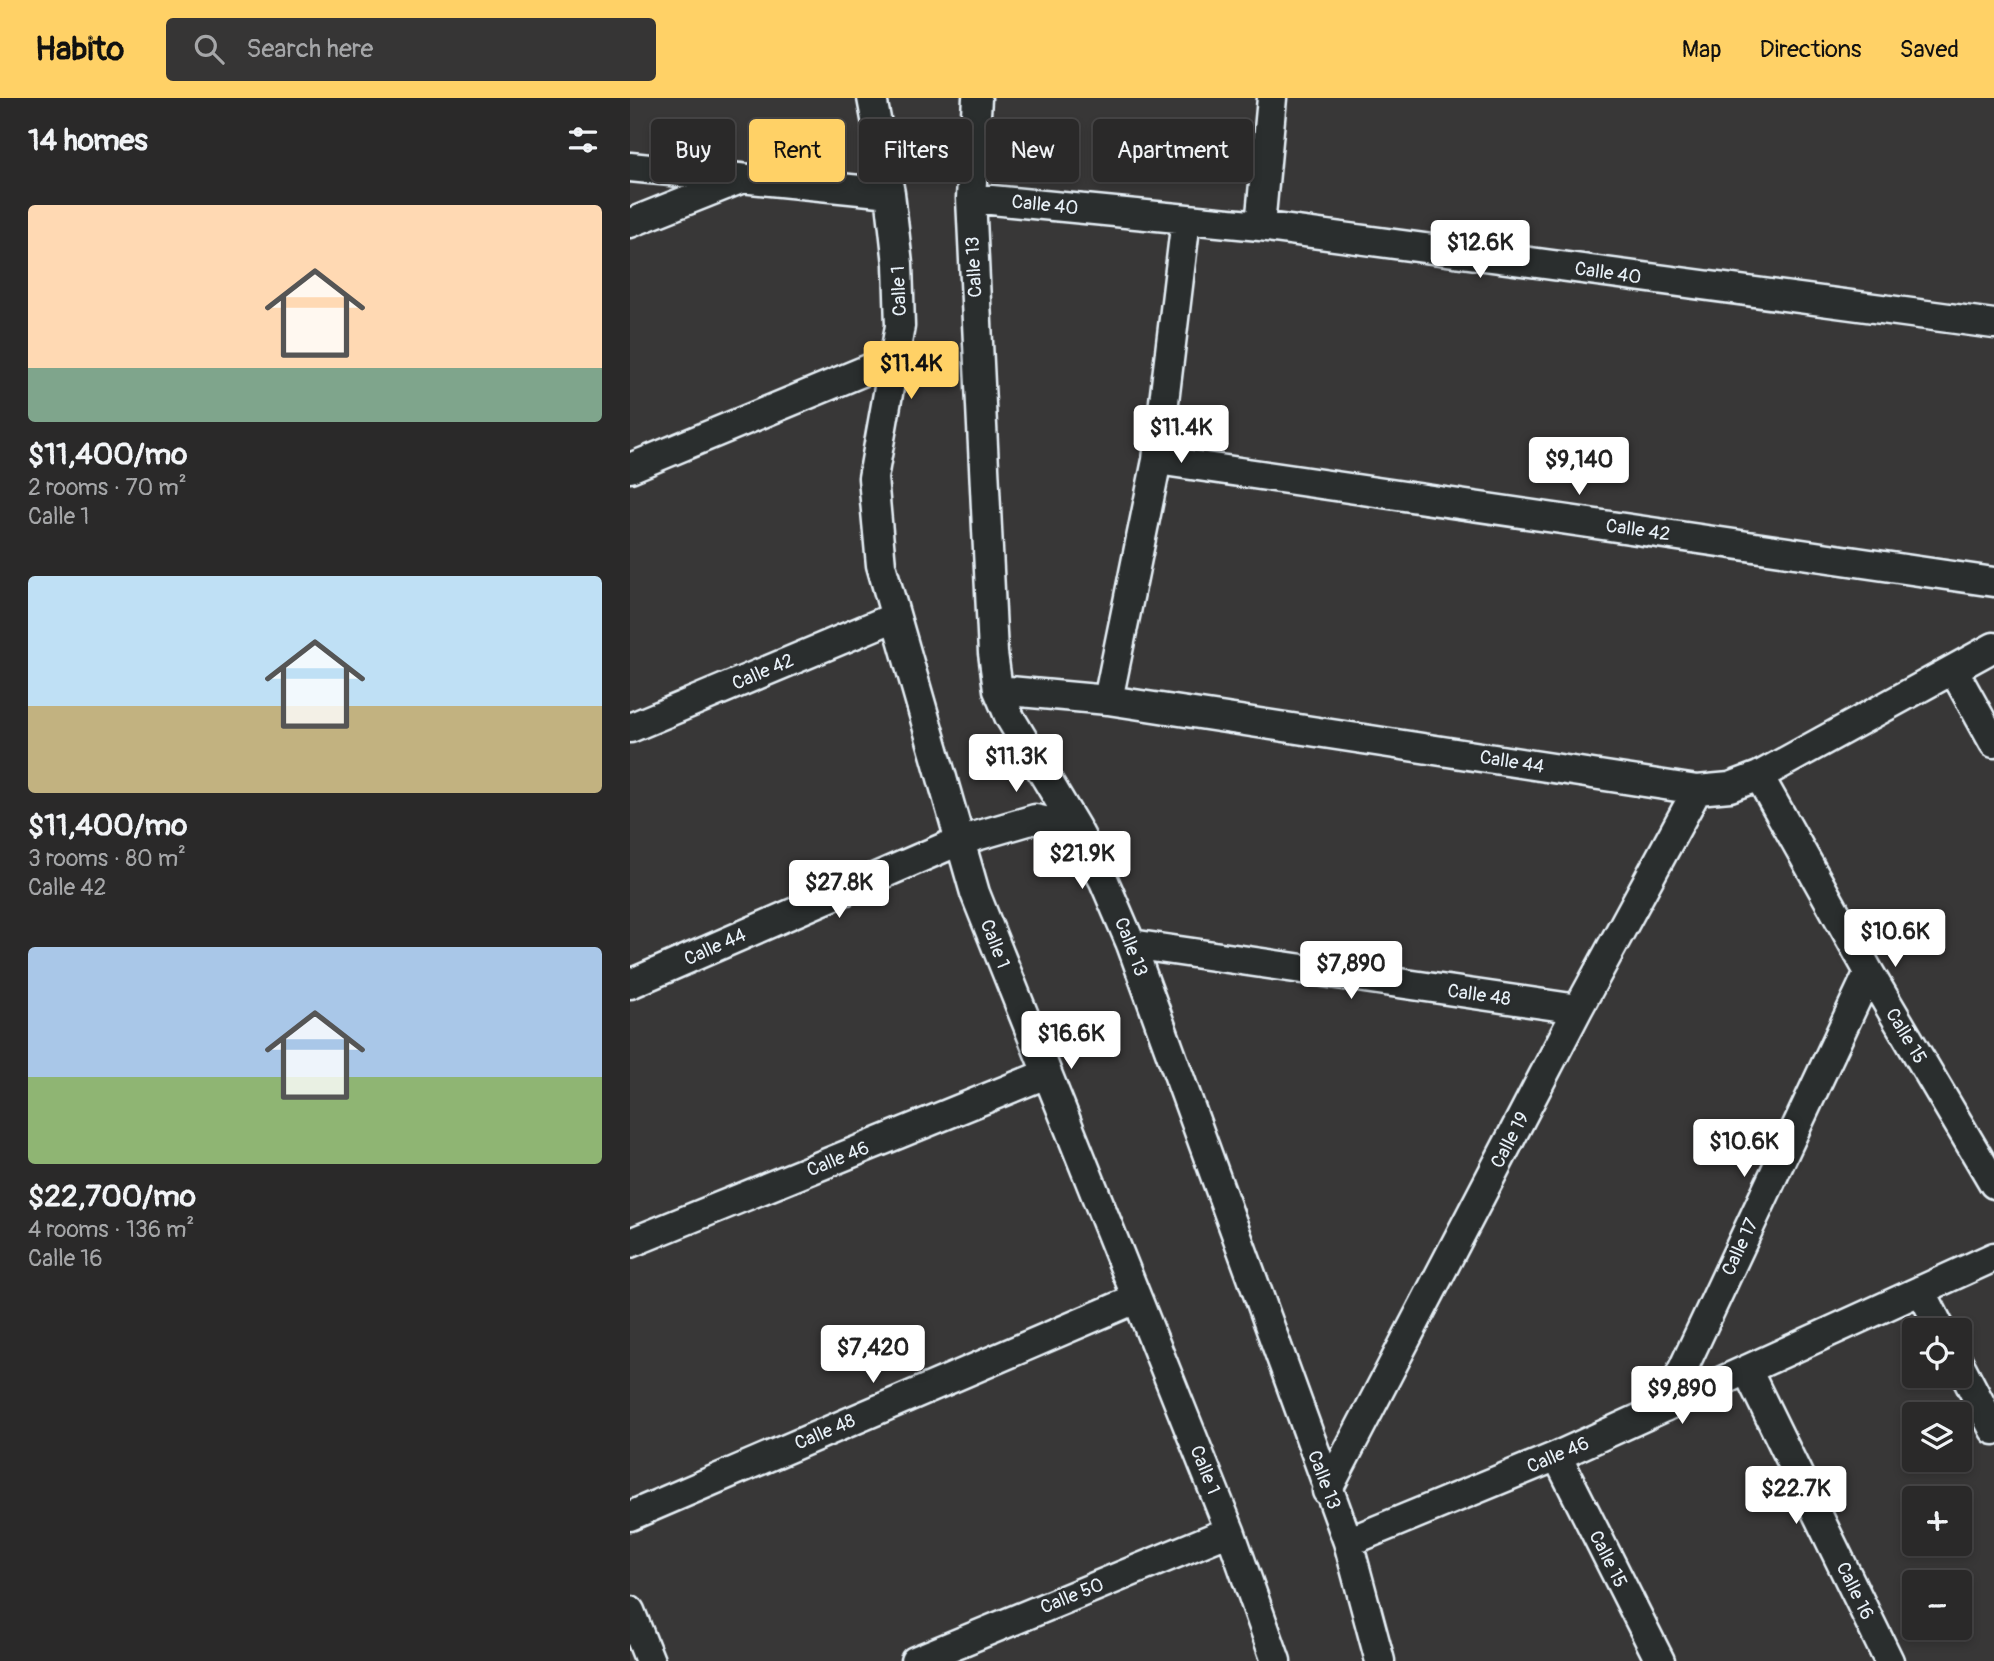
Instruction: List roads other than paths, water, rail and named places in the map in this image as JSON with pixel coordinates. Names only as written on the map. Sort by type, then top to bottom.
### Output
[{"type":"street","name":"Calle 1","points":[[872,98],[890,193],[898,264],[900,326],[873,478],[881,565],[975,893],[1230,1531],[1276,1661]]},
{"type":"street","name":"Calle 13","points":[[977,98],[971,198],[993,653],[998,690],[1104,881],[1131,944],[1327,1491],[1348,1542],[1380,1661]]},
{"type":"street","points":[[1260,226],[1272,98]]},
{"type":"street","points":[[630,167],[890,193]]},
{"type":"street","points":[[630,223],[745,178]]},
{"type":"street","name":"Calle 40","points":[[971,198],[1260,226],[1994,324]]},
{"type":"street","points":[[1108,700],[1157,460],[1186,219]]},
{"type":"street","points":[[630,468],[893,359]]},
{"type":"street","name":"Calle 42","points":[[1157,460],[1994,582]]},
{"type":"street","name":"Calle 42","points":[[630,728],[895,617]]},
{"type":"street","name":"Calle 44","points":[[998,690],[1108,700],[1697,790],[1730,787],[1759,776],[1994,647]]},
{"type":"street","points":[[1954,671],[1994,743]]},
{"type":"street","name":"Calle 15","points":[[1759,776],[1868,972],[1994,1184]]},
{"type":"street","points":[[1035,819],[1045,779]]},
{"type":"street","name":"Calle 19","points":[[1327,1491],[1578,1009],[1697,790]]},
{"type":"street","name":"Calle 44","points":[[630,984],[959,841],[1035,819],[1076,828]]},
{"type":"street","name":"Calle 48","points":[[1131,944],[1578,1009]]},
{"type":"street","name":"Calle 17","points":[[1665,1407],[1868,972]]},
{"type":"street","name":"Calle 46","points":[[630,1243],[1046,1074]]},
{"type":"street","name":"Calle 46","points":[[1348,1542],[1557,1457],[1994,1257]]},
{"type":"street","points":[[1921,1290],[1935,1318]]},
{"type":"street","name":"Calle 48","points":[[630,1516],[1136,1299]]},
{"type":"street","name":"Calle 16","points":[[1747,1370],[1889,1661]]},
{"type":"street","points":[[1972,1388],[1994,1430]]},
{"type":"street","name":"Calle 15","points":[[1557,1457],[1660,1661]]},
{"type":"street","name":"Calle 50","points":[[915,1661],[1230,1531]]},
{"type":"street","points":[[630,1611],[650,1661]]}]
